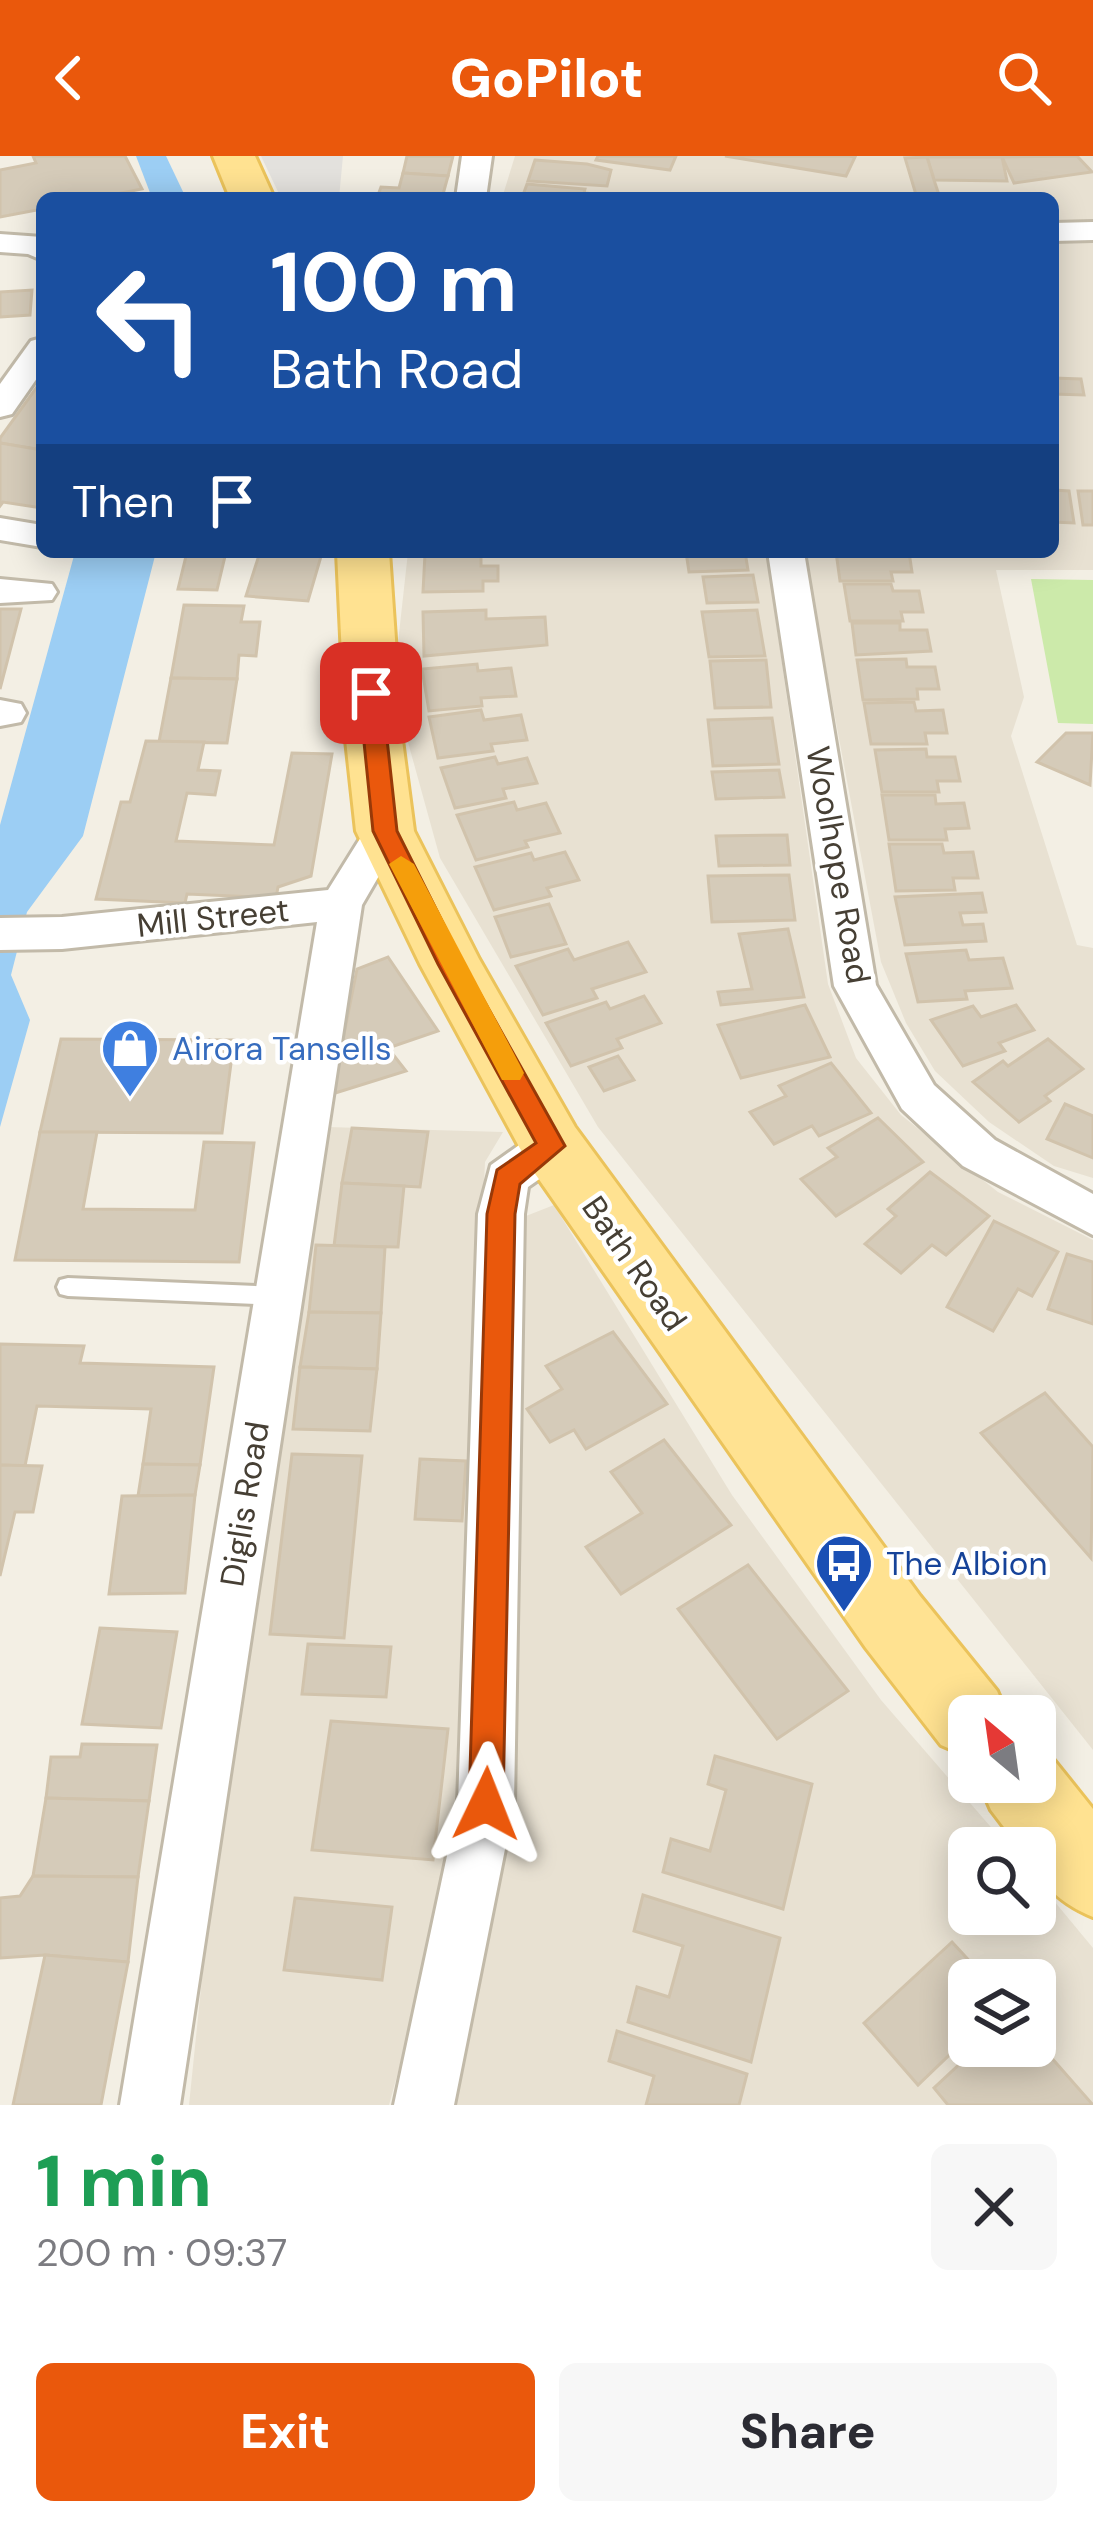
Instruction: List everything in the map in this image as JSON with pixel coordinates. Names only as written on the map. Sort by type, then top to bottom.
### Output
[{"type":"main road","points":[[234,156],[249,192]]},
{"type":"main road","name":"Bath Road","points":[[362,558],[385,831],[451,964],[552,1146],[879,1604],[951,1695]]},
{"type":"main road","points":[[1036,1803],[1093,1875]]},
{"type":"street","points":[[471,192],[476,156]]},
{"type":"street","points":[[0,227],[36,220]]},
{"type":"street","points":[[1059,232],[1093,231]]},
{"type":"street","points":[[0,243],[36,245]]},
{"type":"street","points":[[0,406],[36,356]]},
{"type":"street","points":[[0,529],[36,535]]},
{"type":"street","name":"Woolhope Road","points":[[787,558],[855,986],[918,1096],[979,1153],[1093,1216]]},
{"type":"street","points":[[0,591],[39,592]]},
{"type":"street","points":[[341,904],[385,831]]},
{"type":"street","name":"Mill Street","points":[[0,934],[62,933],[341,904]]},
{"type":"street","name":"Diglis Road","points":[[150,2105],[341,904]]},
{"type":"street","points":[[424,2105],[486,1804],[501,1214],[507,1178],[552,1146]]},
{"type":"lane","points":[[68,1287],[278,1296]]},
{"type":"shaded area","points":[[261,156],[343,156],[340,192],[278,192]]},
{"type":"shaded area","points":[[515,156],[1093,156],[1093,570],[996,570],[1024,697],[1011,736],[1077,945],[1093,948],[1093,1178],[1054,1166],[989,1122],[935,1071],[906,1023],[881,962],[805,558],[1059,558],[1059,192],[504,192]]},
{"type":"shaded area","points":[[407,558],[767,558],[828,984],[856,1058],[901,1115],[998,1192],[1093,1240],[1093,1750],[1056,1703],[1056,1695],[1049,1695],[598,1127],[440,858],[393,688]]},
{"type":"shaded area","points":[[327,1127],[503,1132],[485,1162],[453,1872],[389,2105],[189,2105],[226,1745]]},
{"type":"shaded area","points":[[554,1205],[732,1495],[881,1700],[948,1777],[948,1803],[970,1803],[991,1827],[948,1827],[948,1935],[1056,1935],[1056,1903],[1093,1948],[1093,2105],[450,2105],[516,1401],[526,1216]]},
{"type":"green space","points":[[1031,579],[1093,580],[1093,724],[1058,723]]},
{"type":"water","points":[[136,156],[166,156],[183,192],[150,192]]},
{"type":"water","points":[[73,558],[154,558],[83,836],[27,912],[11,975],[30,1020],[0,1127],[0,825]]},
{"type":"building","points":[[33,156],[125,156],[142,189],[36,192],[36,210],[0,217],[0,170],[36,163]]},
{"type":"building","points":[[407,156],[453,156],[448,176],[403,173]]},
{"type":"building","points":[[598,156],[676,156],[670,170],[596,160]]},
{"type":"building","points":[[725,156],[849,156],[855,157],[846,176]]},
{"type":"building","points":[[1077,156],[1092,172],[1014,183],[1002,157]]},
{"type":"building","points":[[927,157],[1002,157],[1007,181],[934,180]]},
{"type":"building","points":[[927,157],[938,192],[915,192],[905,158]]},
{"type":"building","points":[[535,160],[611,170],[607,186],[528,181]]},
{"type":"building","points":[[403,173],[448,176],[444,192],[379,192],[381,187],[399,188]]},
{"type":"building","points":[[527,184],[585,189],[584,192],[524,192]]},
{"type":"building","points":[[32,290],[30,315],[0,317],[0,292]]},
{"type":"building","points":[[1059,378],[1081,379],[1084,395],[1059,394]]},
{"type":"building","points":[[36,388],[36,449],[0,443]]},
{"type":"building","points":[[0,443],[36,449],[36,507],[3,502],[0,506]]},
{"type":"building","points":[[1059,490],[1069,491],[1074,523],[1059,522]]},
{"type":"building","points":[[1078,491],[1093,491],[1093,525],[1083,525]]},
{"type":"building","points":[[186,558],[225,558],[217,590],[178,589]]},
{"type":"building","points":[[258,558],[321,558],[308,601],[246,596]]},
{"type":"building","points":[[425,558],[481,558],[481,566],[498,566],[498,581],[483,581],[483,591],[423,592]]},
{"type":"building","points":[[687,558],[746,558],[748,570],[689,572]]},
{"type":"building","points":[[837,558],[910,558],[912,572],[891,572],[893,581],[840,581]]},
{"type":"building","points":[[753,575],[758,602],[707,603],[703,577]]},
{"type":"building","points":[[844,584],[891,584],[893,591],[919,591],[923,612],[901,612],[903,621],[850,621]]},
{"type":"building","points":[[184,605],[244,606],[241,622],[260,622],[256,656],[239,655],[237,679],[171,678]]},
{"type":"building","points":[[0,609],[21,609],[0,689]]},
{"type":"building","points":[[486,610],[486,619],[545,617],[547,645],[424,656],[423,612]]},
{"type":"building","points":[[757,610],[765,656],[709,657],[702,612]]},
{"type":"building","points":[[852,623],[900,623],[900,630],[927,630],[931,651],[856,655]]},
{"type":"building","points":[[906,659],[907,667],[935,667],[939,689],[917,689],[918,699],[863,700],[857,660]]},
{"type":"building","points":[[766,660],[771,707],[715,708],[710,661]]},
{"type":"building","points":[[477,664],[478,671],[511,668],[516,696],[481,698],[482,706],[429,711],[422,669]]},
{"type":"building","points":[[171,678],[237,679],[227,743],[159,742]]},
{"type":"building","points":[[914,702],[916,711],[943,710],[947,733],[925,733],[927,744],[871,744],[864,703]]},
{"type":"building","points":[[481,710],[484,720],[521,715],[527,740],[491,744],[493,751],[438,758],[429,717]]},
{"type":"building","points":[[772,718],[779,764],[713,766],[708,720]]},
{"type":"building","points":[[1066,733],[1093,733],[1090,785],[1037,762]]},
{"type":"building","points":[[146,741],[204,742],[198,770],[220,771],[215,795],[187,793],[176,841],[274,845],[292,753],[332,754],[311,876],[278,887],[276,898],[187,894],[185,903],[96,899],[121,802],[130,802]]},
{"type":"building","points":[[926,749],[927,757],[955,757],[960,781],[937,781],[939,792],[882,792],[875,750]]},
{"type":"building","points":[[495,757],[498,764],[527,758],[537,783],[503,789],[506,798],[455,808],[441,768]]},
{"type":"building","points":[[779,770],[784,797],[716,799],[712,772]]},
{"type":"building","points":[[882,795],[935,795],[936,804],[964,803],[969,828],[945,829],[947,840],[889,840]]},
{"type":"building","points":[[514,802],[517,810],[546,803],[560,833],[476,860],[457,815]]},
{"type":"building","points":[[787,835],[790,865],[719,866],[716,836]]},
{"type":"building","points":[[889,844],[942,844],[944,853],[973,852],[978,878],[953,878],[955,890],[896,891]]},
{"type":"building","points":[[565,852],[579,880],[547,888],[551,896],[494,910],[475,867],[531,853],[534,860]]},
{"type":"building","points":[[789,875],[795,920],[712,922],[708,876]]},
{"type":"building","points":[[982,893],[986,912],[960,913],[963,925],[983,924],[986,941],[905,945],[895,897]]},
{"type":"building","points":[[549,904],[566,944],[511,957],[495,917]]},
{"type":"building","points":[[788,929],[804,997],[721,1005],[718,992],[752,989],[739,934]]},
{"type":"building","points":[[628,942],[646,972],[592,989],[597,998],[543,1015],[516,966],[568,949],[574,960]]},
{"type":"building","points":[[966,950],[969,960],[1003,958],[1012,988],[965,991],[967,999],[918,1002],[906,954]]},
{"type":"building","points":[[388,957],[438,1031],[388,1048],[406,1071],[332,1094],[357,969]]},
{"type":"building","points":[[644,996],[661,1023],[617,1039],[622,1048],[571,1066],[546,1023],[606,1002],[610,1009]]},
{"type":"building","points":[[805,1005],[830,1057],[741,1078],[718,1025]]},
{"type":"building","points":[[1016,1005],[1034,1030],[999,1043],[1005,1051],[963,1066],[931,1020],[973,1006],[981,1017]]},
{"type":"building","points":[[61,1039],[234,1040],[222,1133],[40,1132]]},
{"type":"building","points":[[1048,1039],[1083,1069],[1019,1122],[973,1082]]},
{"type":"building","points":[[618,1056],[634,1080],[604,1091],[589,1067]]},
{"type":"building","points":[[831,1063],[871,1113],[819,1136],[812,1126],[774,1144],[750,1112],[786,1096],[779,1086]]},
{"type":"building","points":[[1065,1104],[1093,1116],[1093,1158],[1047,1139]]},
{"type":"building","points":[[878,1118],[923,1162],[836,1216],[801,1179],[837,1157],[828,1148]]},
{"type":"building","points":[[352,1128],[428,1132],[420,1187],[342,1183]]},
{"type":"building","points":[[40,1132],[97,1132],[83,1209],[195,1210],[204,1142],[254,1143],[239,1262],[15,1260]]},
{"type":"building","points":[[930,1172],[989,1216],[946,1255],[932,1245],[901,1273],[865,1244],[896,1216],[888,1209]]},
{"type":"building","points":[[342,1183],[404,1186],[398,1247],[334,1246]]},
{"type":"building","points":[[994,1221],[1058,1252],[1032,1296],[1018,1289],[993,1331],[947,1307]]},
{"type":"building","points":[[316,1245],[385,1247],[381,1313],[309,1312]]},
{"type":"building","points":[[1067,1254],[1093,1262],[1093,1324],[1048,1309]]},
{"type":"building","points":[[309,1312],[381,1313],[377,1369],[300,1367]]},
{"type":"building","points":[[613,1332],[667,1404],[586,1449],[574,1430],[550,1442],[527,1409],[562,1389],[546,1366]]},
{"type":"building","points":[[0,1344],[84,1346],[80,1363],[214,1367],[200,1465],[143,1464],[151,1409],[37,1406],[25,1466],[0,1465]]},
{"type":"building","points":[[300,1367],[377,1369],[370,1431],[293,1429]]},
{"type":"building","points":[[1045,1393],[1093,1447],[1091,1558],[981,1433]]},
{"type":"building","points":[[664,1440],[731,1525],[621,1594],[586,1547],[642,1513],[611,1472]]},
{"type":"building","points":[[292,1454],[362,1456],[344,1638],[270,1634]]},
{"type":"building","points":[[420,1459],[466,1461],[462,1521],[415,1519]]},
{"type":"building","points":[[143,1464],[200,1465],[195,1495],[138,1496]]},
{"type":"building","points":[[0,1465],[42,1466],[33,1512],[15,1512],[0,1576]]},
{"type":"building","points":[[195,1495],[185,1593],[109,1594],[122,1496]]},
{"type":"building","points":[[748,1565],[848,1691],[777,1739],[678,1609]]},
{"type":"building","points":[[100,1628],[177,1632],[161,1728],[82,1724]]},
{"type":"building","points":[[308,1644],[391,1647],[386,1697],[302,1694]]},
{"type":"building","points":[[331,1721],[448,1729],[433,1860],[312,1850]]},
{"type":"building","points":[[82,1744],[157,1745],[149,1801],[46,1798],[51,1757],[80,1757]]},
{"type":"building","points":[[715,1756],[812,1784],[783,1909],[663,1872],[671,1839],[710,1851],[726,1790],[708,1784]]},
{"type":"building","points":[[46,1798],[149,1801],[138,1877],[33,1876]]},
{"type":"building","points":[[33,1876],[138,1877],[128,1962],[45,1955],[0,1958],[0,1898],[20,1896]]},
{"type":"building","points":[[643,1895],[780,1938],[751,2062],[628,2022],[637,1987],[669,1997],[683,1946],[634,1931]]},
{"type":"building","points":[[295,1898],[392,1907],[382,1980],[284,1970]]},
{"type":"building","points":[[952,1942],[968,1959],[948,1959],[948,2056],[918,2085],[864,2023]]},
{"type":"building","points":[[45,1955],[128,1962],[101,2105],[13,2105]]},
{"type":"building","points":[[617,2031],[747,2074],[739,2105],[646,2105],[654,2076],[609,2061]]},
{"type":"building","points":[[1056,2063],[1093,2105],[948,2105],[934,2088],[956,2067],[1056,2067]]},
{"type":"slow traffic","points":[[401,864],[511,1073]]},
{"type":"place","name":"Airora Tansells","points":[[130,1099]]},
{"type":"place","name":"The Albion","points":[[844,1614]]},
{"type":"route","points":[[371,693],[385,831],[451,964],[552,1146],[507,1178],[501,1214],[486,1804]]}]
